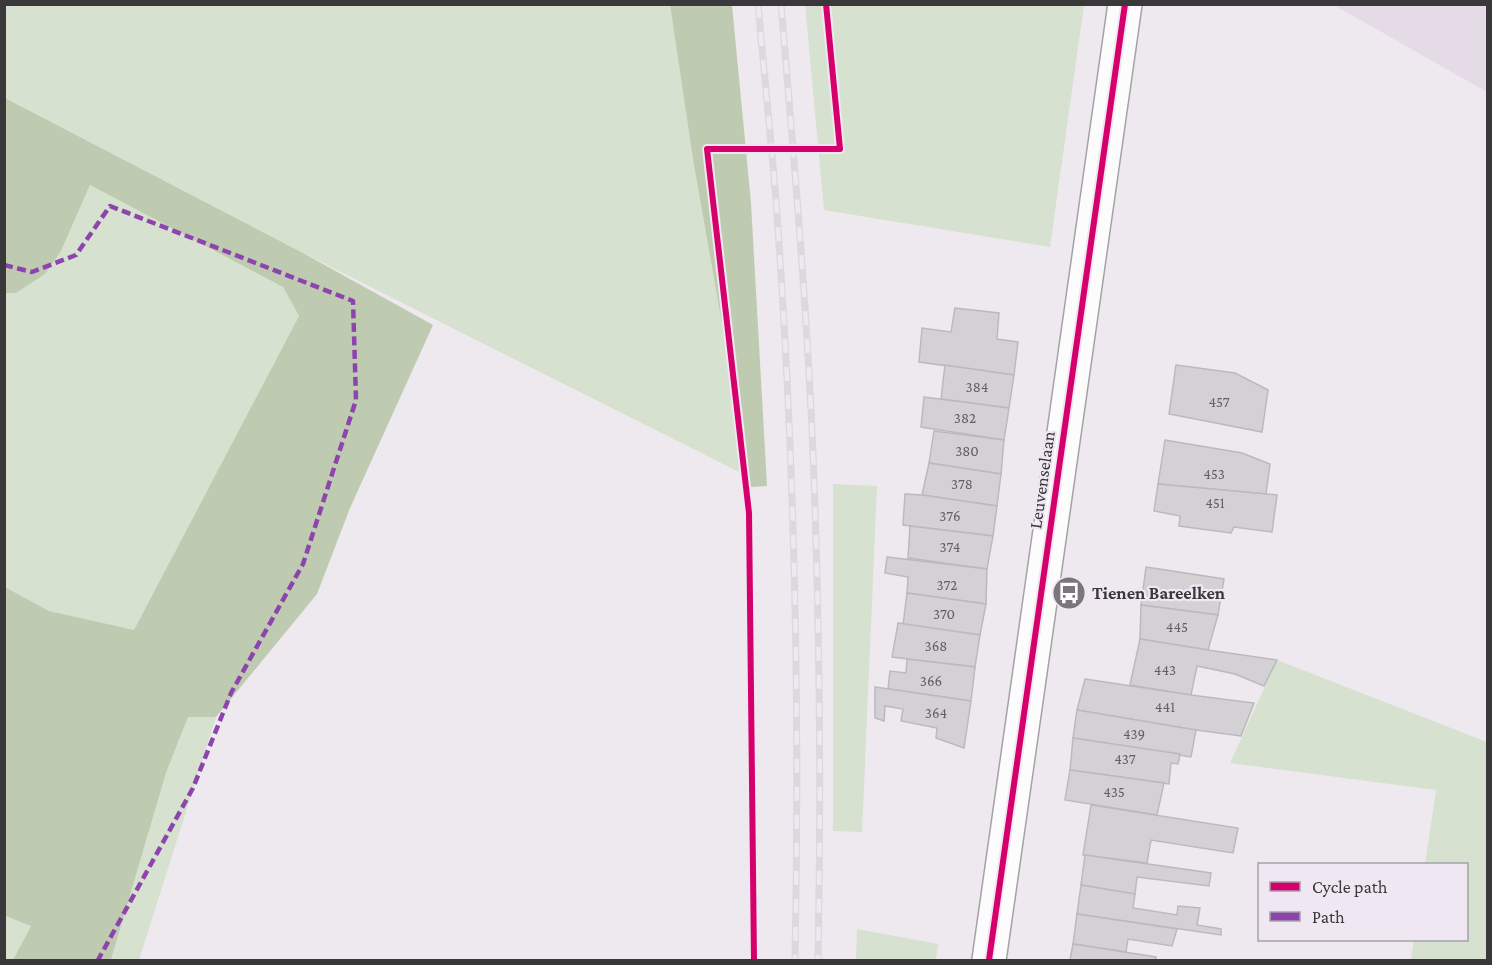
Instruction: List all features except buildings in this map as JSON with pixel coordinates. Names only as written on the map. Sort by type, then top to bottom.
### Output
[{"type":"main road","name":"Leuvenselaan","points":[[989,960],[1125,4]]},
{"type":"shaded area","points":[[1334,5],[1487,5],[1487,92]]},
{"type":"green space","points":[[4,5],[670,5],[693,159],[767,486],[303,253],[5,98]]},
{"type":"green space","points":[[670,5],[732,5],[751,203],[767,486],[751,487],[693,159]]},
{"type":"green space","points":[[805,5],[1084,5],[1050,247],[824,210]]},
{"type":"green space","points":[[5,98],[303,253],[433,325],[350,508],[317,594],[216,717],[188,717],[166,773],[111,960],[13,960],[31,926],[5,916],[5,587],[49,611],[134,630],[299,316],[283,287],[90,185],[61,251],[45,274],[16,293],[5,293]]},
{"type":"green space","points":[[90,185],[283,287],[299,316],[134,631],[49,611],[5,587],[5,293],[16,293],[61,251]]},
{"type":"green space","points":[[833,484],[877,486],[862,832],[833,831]]},
{"type":"green space","points":[[1277,660],[1487,742],[1487,960],[1411,960],[1414,941],[1468,941],[1468,863],[1425,863],[1436,790],[1230,763]]},
{"type":"green space","points":[[188,717],[216,717],[139,960],[111,960],[166,773]]},
{"type":"green space","points":[[4,916],[31,926],[13,960],[5,960]]},
{"type":"green space","points":[[857,929],[938,944],[936,960],[856,960]]},
{"type":"railway","points":[[758,4],[777,215],[792,494],[797,774],[795,960]]},
{"type":"railway","points":[[781,4],[813,445],[819,678],[818,960]]},
{"type":"marked path","points":[[4,265],[32,272],[76,255],[110,206],[353,301],[356,400],[303,564],[231,693],[193,788],[98,960]]},
{"type":"cycle path","points":[[754,960],[749,513],[707,149],[840,149],[826,4]]},
{"type":"cycle path","points":[[989,960],[1125,4]]},
{"type":"place","name":"Tienen Bareelken","points":[[1069,593]]}]
